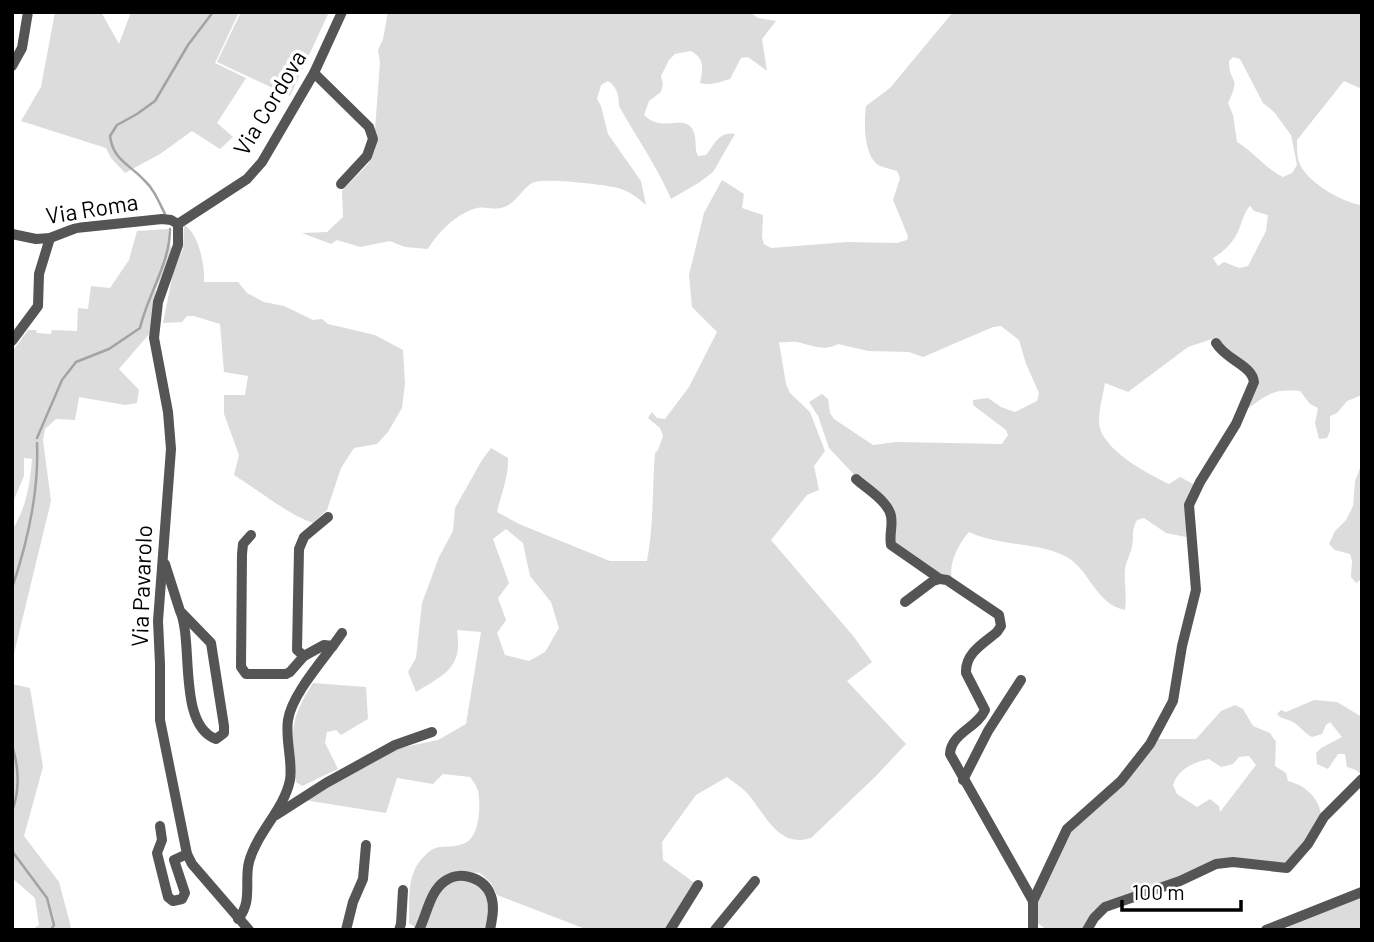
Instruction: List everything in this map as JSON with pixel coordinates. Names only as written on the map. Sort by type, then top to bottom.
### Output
[{"type":"street","points":[[12,66],[22,48],[28,12]]},
{"type":"street","name":"Via Cordova","points":[[178,223],[231,190],[254,171],[314,73],[342,12]]},
{"type":"street","points":[[314,73],[369,127],[373,139],[367,156],[341,184]]},
{"type":"street","name":"Via Roma","points":[[12,231],[36,239],[50,238],[76,228],[162,219],[178,223]]},
{"type":"street","name":"Via Pavarolo","points":[[178,223],[178,245],[158,302],[154,338],[168,412],[171,449],[158,621],[160,720],[187,854],[192,864],[249,930]]},
{"type":"street","points":[[12,341],[38,306],[40,274],[50,238]]},
{"type":"street","points":[[1046,930],[1033,925],[1033,901],[1067,829],[1121,781],[1150,744],[1173,701],[1182,646],[1190,623],[1196,590],[1189,505],[1236,424],[1254,382],[1251,371],[1221,351],[1216,343]]},
{"type":"street","points":[[856,478],[887,507],[892,517],[889,536],[891,545],[940,579]]},
{"type":"street","points":[[304,656],[297,650],[299,549],[304,537],[328,517]]},
{"type":"street","points":[[251,536],[243,544],[242,554],[241,667],[246,674],[286,674],[304,656],[324,645],[333,646]]},
{"type":"street","points":[[162,558],[180,611],[184,618],[186,664],[193,708],[201,726],[216,739],[224,733],[224,726],[211,643],[180,611]]},
{"type":"street","points":[[905,602],[933,581],[947,580],[993,609],[1001,620],[997,632],[967,658],[966,673],[985,710],[950,747],[950,754],[1033,901]]},
{"type":"street","points":[[239,919],[245,912],[247,903],[249,863],[258,839],[273,817],[290,779],[288,719],[299,694],[342,633]]},
{"type":"street","points":[[963,780],[988,731],[1021,680]]},
{"type":"street","points":[[273,817],[326,783],[395,745],[432,732]]},
{"type":"street","points":[[1087,930],[1105,907],[1180,881],[1216,864],[1233,862],[1283,870],[1287,868],[1308,844],[1324,817],[1362,779]]},
{"type":"street","points":[[160,825],[162,840],[157,853],[168,897],[173,901],[180,900],[185,893],[174,860],[187,854]]},
{"type":"street","points":[[346,930],[353,902],[363,879],[366,845]]},
{"type":"street","points":[[419,930],[435,892],[444,881],[465,875],[484,885],[491,896],[493,913],[490,930]]},
{"type":"street","points":[[716,930],[755,881]]},
{"type":"street","points":[[670,930],[698,885]]},
{"type":"street","points":[[399,930],[403,890]]},
{"type":"street","points":[[1271,928],[1362,892]]},
{"type":"shaded area","points":[[55,12],[101,12],[119,44],[131,12],[239,12],[215,63],[246,78],[217,123],[233,137],[220,149],[192,131],[160,154],[125,173],[106,148],[21,121],[41,87]]},
{"type":"shaded area","points":[[241,12],[329,12],[290,96],[217,62]]},
{"type":"shaded area","points":[[388,12],[750,12],[758,18],[776,21],[762,39],[767,71],[748,57],[741,58],[730,79],[704,84],[700,83],[701,61],[696,54],[691,51],[675,54],[669,60],[661,76],[661,92],[649,101],[644,115],[657,123],[684,123],[692,128],[698,156],[706,155],[721,136],[735,134],[713,172],[671,199],[619,106],[615,89],[608,81],[601,85],[597,99],[608,134],[641,181],[646,205],[618,188],[575,182],[539,181],[532,183],[504,207],[477,208],[462,214],[437,236],[428,249],[405,247],[390,241],[360,247],[337,240],[331,244],[302,233],[327,232],[343,217],[342,191],[368,164],[375,150],[380,62],[378,50]]},
{"type":"shaded area","points":[[953,12],[1362,12],[1362,89],[1344,81],[1297,140],[1297,154],[1303,170],[1317,184],[1336,196],[1362,205],[1362,395],[1347,401],[1337,413],[1330,416],[1327,438],[1319,439],[1315,423],[1318,408],[1310,404],[1300,391],[1271,394],[1246,410],[1258,382],[1215,338],[1188,347],[1128,392],[1105,383],[1099,421],[1107,441],[1126,459],[1160,480],[1169,484],[1180,477],[1195,485],[1186,537],[1166,533],[1144,518],[1137,520],[1125,570],[1125,610],[1106,601],[1081,569],[1065,556],[1042,548],[992,540],[969,532],[955,554],[952,579],[941,577],[894,544],[895,518],[829,448],[818,416],[809,402],[822,394],[828,399],[830,413],[834,419],[873,445],[896,442],[1002,444],[1008,435],[1006,430],[973,405],[973,400],[988,398],[1015,412],[1037,401],[1039,393],[1019,340],[1001,326],[923,357],[909,352],[868,351],[838,344],[823,348],[797,342],[779,342],[786,384],[790,393],[810,412],[825,451],[814,466],[819,490],[807,495],[771,540],[872,662],[847,681],[906,744],[811,838],[799,840],[780,833],[745,791],[727,777],[696,795],[662,842],[663,860],[696,884],[668,930],[588,930],[497,895],[491,883],[480,873],[458,871],[443,878],[416,928],[409,923],[410,891],[413,875],[420,861],[436,848],[456,846],[469,841],[476,829],[479,797],[477,787],[470,777],[443,774],[433,784],[397,778],[386,813],[304,800],[390,750],[438,740],[466,724],[481,632],[457,630],[458,643],[454,662],[443,674],[416,692],[408,672],[416,658],[422,603],[439,557],[453,531],[455,508],[482,460],[491,448],[508,458],[497,512],[519,524],[610,561],[647,561],[655,453],[663,436],[660,428],[648,418],[652,412],[657,418],[665,419],[689,387],[717,332],[692,307],[689,275],[704,213],[722,180],[744,194],[742,208],[763,215],[762,237],[764,244],[771,248],[847,242],[897,243],[907,240],[908,236],[893,200],[900,178],[897,171],[880,166],[874,161],[866,139],[866,106],[890,88]],"holes":[[[1233,57],[1240,59],[1263,103],[1274,112],[1291,135],[1297,165],[1292,173],[1283,177],[1277,174],[1237,142],[1233,115],[1228,103],[1234,88],[1229,61]],[[1250,206],[1254,211],[1268,215],[1266,231],[1248,266],[1239,268],[1224,262],[1218,266],[1213,258],[1235,238]],[[506,529],[523,543],[530,576],[551,602],[559,628],[545,652],[529,661],[505,655],[497,633],[506,620],[498,598],[509,583],[493,539]]]},
{"type":"shaded area","points":[[184,225],[197,242],[204,282],[238,282],[247,293],[264,302],[284,306],[313,320],[322,319],[328,324],[375,335],[403,350],[405,383],[402,408],[388,432],[377,444],[354,448],[341,468],[327,510],[313,523],[283,508],[234,475],[239,455],[224,414],[224,395],[245,395],[248,376],[224,372],[220,324],[194,316],[187,316],[182,322],[163,323],[173,273],[183,249]]},
{"type":"shaded area","points":[[168,229],[171,249],[156,289],[150,333],[119,369],[139,390],[137,403],[125,405],[79,397],[75,420],[56,419],[45,429],[43,440],[51,501],[12,662],[12,530],[21,514],[32,459],[24,458],[24,476],[12,504],[14,349],[28,330],[51,334],[52,330],[77,331],[78,308],[88,309],[91,286],[110,288],[129,260],[137,231]]},
{"type":"shaded area","points":[[1362,463],[1362,579],[1356,583],[1351,577],[1350,554],[1335,550],[1329,544],[1353,506],[1355,481]]},
{"type":"shaded area","points":[[313,683],[366,687],[368,719],[341,735],[336,730],[327,732],[325,743],[338,769],[302,786],[296,782],[293,730],[299,709]]},
{"type":"shaded area","points":[[12,684],[30,688],[43,767],[24,836],[59,882],[71,927],[69,930],[32,930],[39,925],[35,898],[12,878]]},
{"type":"shaded area","points":[[1314,700],[1337,702],[1362,717],[1362,775],[1347,767],[1345,754],[1338,754],[1328,769],[1317,764],[1316,753],[1342,737],[1330,722],[1322,734],[1312,737],[1277,714],[1281,710],[1286,712]]},
{"type":"shaded area","points":[[1235,705],[1243,709],[1253,726],[1270,733],[1276,742],[1275,766],[1286,773],[1288,781],[1301,786],[1318,804],[1322,818],[1286,867],[1233,862],[1104,906],[1086,930],[1047,930],[1035,921],[1039,891],[1061,841],[1155,739],[1196,739],[1221,711]],"holes":[[[1249,756],[1256,765],[1220,812],[1219,806],[1210,799],[1197,807],[1177,794],[1173,785],[1183,771],[1203,760],[1209,759],[1221,767],[1233,764],[1239,757]]]},
{"type":"shaded area","points":[[454,879],[474,880],[489,897],[488,930],[423,930],[437,893]]},
{"type":"shaded area","points":[[1362,896],[1362,930],[1292,930],[1286,925]]},
{"type":"waterway","points":[[165,214],[148,184],[114,151],[110,136],[117,125],[155,101],[188,45],[213,12]]},
{"type":"waterway","points":[[37,438],[62,380],[76,362],[109,349],[140,328],[163,266],[170,229]]},
{"type":"waterway","points":[[12,588],[31,516],[37,443]]},
{"type":"waterway","points":[[12,746],[18,778],[12,811]]},
{"type":"waterway","points":[[12,851],[47,898],[54,925],[51,930]]}]
